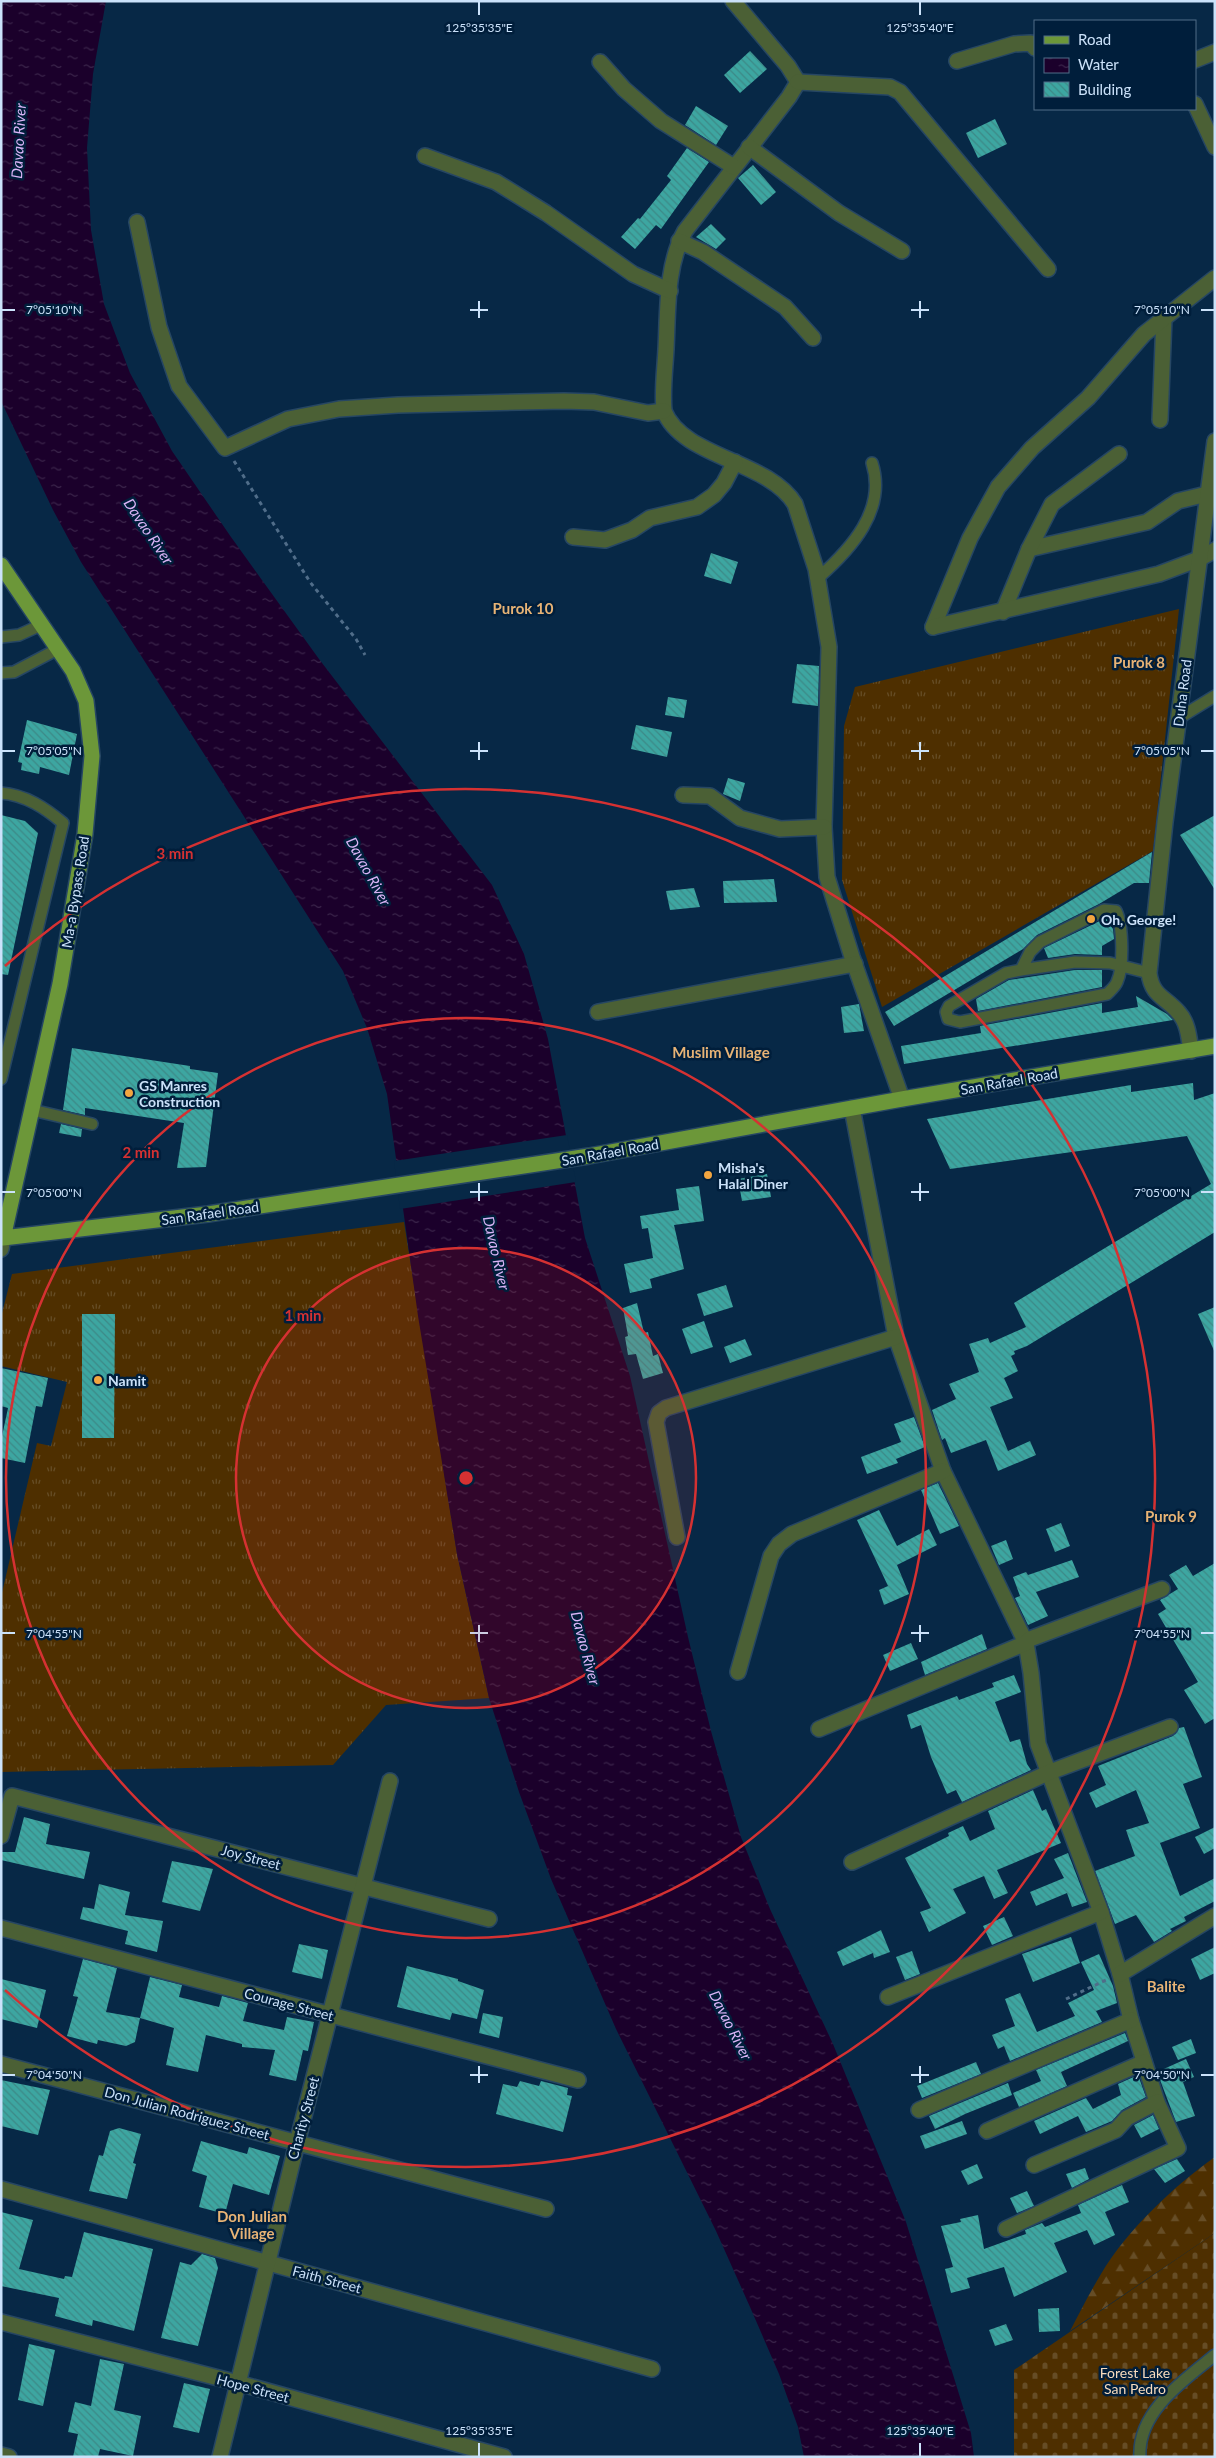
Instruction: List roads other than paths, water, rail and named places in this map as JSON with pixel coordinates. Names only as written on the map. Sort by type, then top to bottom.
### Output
[{"type":"main road","name":"Ma-a Bypass Road","points":[[1,564],[73,671],[86,701],[92,756],[85,834],[60,984],[2,1244]]},
{"type":"main road","name":"San Rafael Road","points":[[2,1244],[589,1156],[902,1099],[1215,1046]]},
{"type":"street","points":[[733,1],[788,66],[798,82]]},
{"type":"street","points":[[957,61],[1014,44],[1031,44],[1034,47]]},
{"type":"street","points":[[1196,60],[1215,52]]},
{"type":"street","points":[[600,62],[624,89],[661,121],[734,167]]},
{"type":"street","points":[[798,82],[789,98],[749,147],[679,241],[674,254],[670,291],[663,399],[664,411],[668,421],[682,434],[767,478],[790,496],[796,504],[818,578],[829,647],[824,827],[827,877],[902,1099]]},
{"type":"street","points":[[798,82],[890,87],[900,92],[1048,269]]},
{"type":"street","points":[[1196,106],[1215,147]]},
{"type":"street","points":[[749,147],[839,213],[902,251]]},
{"type":"street","points":[[425,156],[496,182],[546,213],[633,274],[670,291]]},
{"type":"street","points":[[137,222],[159,328],[179,386],[226,448],[288,419],[339,409],[398,405],[564,400],[594,402],[648,413],[664,411]]},
{"type":"street","points":[[679,241],[703,252],[785,307],[813,338]]},
{"type":"street","points":[[1215,278],[1144,334],[1088,398],[1032,448],[998,487],[970,538],[933,627],[1159,574],[1199,559],[1215,550]]},
{"type":"street","points":[[1160,420],[1164,318]]},
{"type":"street","name":"Duha Road","points":[[1149,973],[1179,718],[1215,441]]},
{"type":"street","points":[[1003,612],[1029,549],[1052,504],[1119,454]]},
{"type":"street","points":[[573,538],[605,540],[632,530],[650,518],[697,507],[714,495],[724,483],[735,462]]},
{"type":"street","points":[[1029,549],[1147,522],[1178,501],[1210,483]]},
{"type":"street","points":[[683,795],[710,796],[740,818],[780,830],[824,827]]},
{"type":"street","points":[[598,1012],[855,964]]},
{"type":"street","points":[[1149,973],[1155,992],[1179,1012],[1184,1020],[1191,1051]]},
{"type":"street","points":[[852,1108],[896,1336],[943,1471],[1026,1643],[1038,1744],[1101,1912],[1120,1974],[1131,2020],[1157,2102],[1178,2148],[1006,2229]]},
{"type":"street","points":[[677,1537],[656,1422],[659,1413],[666,1408],[896,1336]]},
{"type":"street","points":[[738,1672],[771,1556],[779,1544],[792,1534],[943,1471]]},
{"type":"street","points":[[819,1729],[1026,1643],[1030,1639],[1162,1589]]},
{"type":"street","points":[[852,1862],[1050,1772],[1170,1727]]},
{"type":"street","name":"Charity Street","points":[[220,2457],[296,2142],[331,2015],[390,1781]]},
{"type":"street","name":"Joy Street","points":[[1,1836],[12,1796],[490,1919]]},
{"type":"street","points":[[888,1997],[1101,1912]]},
{"type":"street","points":[[1120,1974],[1215,1916]]},
{"type":"street","name":"Courage Street","points":[[1,1928],[578,2080]]},
{"type":"street","points":[[919,2110],[1131,2020]]},
{"type":"street","points":[[986,2131],[1144,2062]]},
{"type":"street","name":"Don Julian Rodriguez Street","points":[[1,2064],[546,2209]]},
{"type":"street","points":[[1034,2165],[1116,2130],[1127,2118],[1157,2102]]},
{"type":"street","name":"Faith Street","points":[[1,2189],[652,2369]]},
{"type":"street","name":"Hope Street","points":[[1,2322],[238,2383],[504,2457]]},
{"type":"street","points":[[1,2455],[9,2457]]},
{"type":"lane","points":[[818,578],[842,557],[862,529],[875,499],[875,473],[872,463]]},
{"type":"lane","points":[[1,637],[20,635],[41,625]]},
{"type":"lane","points":[[1,674],[14,672],[58,649]]},
{"type":"lane","points":[[1179,718],[1215,696]]},
{"type":"lane","points":[[1,793],[14,794],[46,808],[63,823],[1,1079]]},
{"type":"lane","points":[[1021,970],[1030,952],[1040,942],[1104,910],[1116,911],[1121,921],[1120,965],[1118,981],[1107,994],[960,1022],[948,1019],[946,1012],[949,1006],[1006,973],[1075,962],[1120,965],[1149,973]]},
{"type":"lane","points":[[32,1110],[92,1124]]},
{"type":"lane","points":[[1140,2457],[1144,2428],[1154,2410],[1187,2377],[1215,2355]]},
{"type":"water","name":"Davao River","points":[[1,1],[106,1],[93,74],[87,148],[91,230],[104,304],[130,373],[172,451],[231,537],[319,659],[492,885],[524,954],[548,1039],[585,1238],[630,1376],[688,1637],[711,1731],[741,1837],[770,1909],[833,2044],[906,2222],[971,2433],[974,2457],[804,2457],[798,2427],[779,2374],[750,2307],[716,2231],[616,2029],[551,1879],[519,1792],[489,1698],[457,1554],[418,1316],[387,1094],[367,1028],[343,971],[81,562],[53,510],[1,401]]},
{"type":"place","name":"Oh, George!","points":[[1091,919]]},
{"type":"place","name":"GS Manres Construction","points":[[129,1093]]},
{"type":"place","name":"Misha's Halal Diner","points":[[708,1175]]},
{"type":"place","name":"Namit","points":[[98,1380]]},
{"type":"district","name":"Purok 10","points":[[523,608]]},
{"type":"district","name":"Purok 8","points":[[1139,662]]},
{"type":"district","name":"Muslim Village","points":[[721,1052]]},
{"type":"district","name":"Purok 9","points":[[1171,1516]]},
{"type":"district","name":"Balite","points":[[1166,1986]]},
{"type":"district","name":"Don Julian Village","points":[[252,2224]]},
{"type":"park label","name":"Forest Lake San Pedro","points":[[1135,2380]]}]
